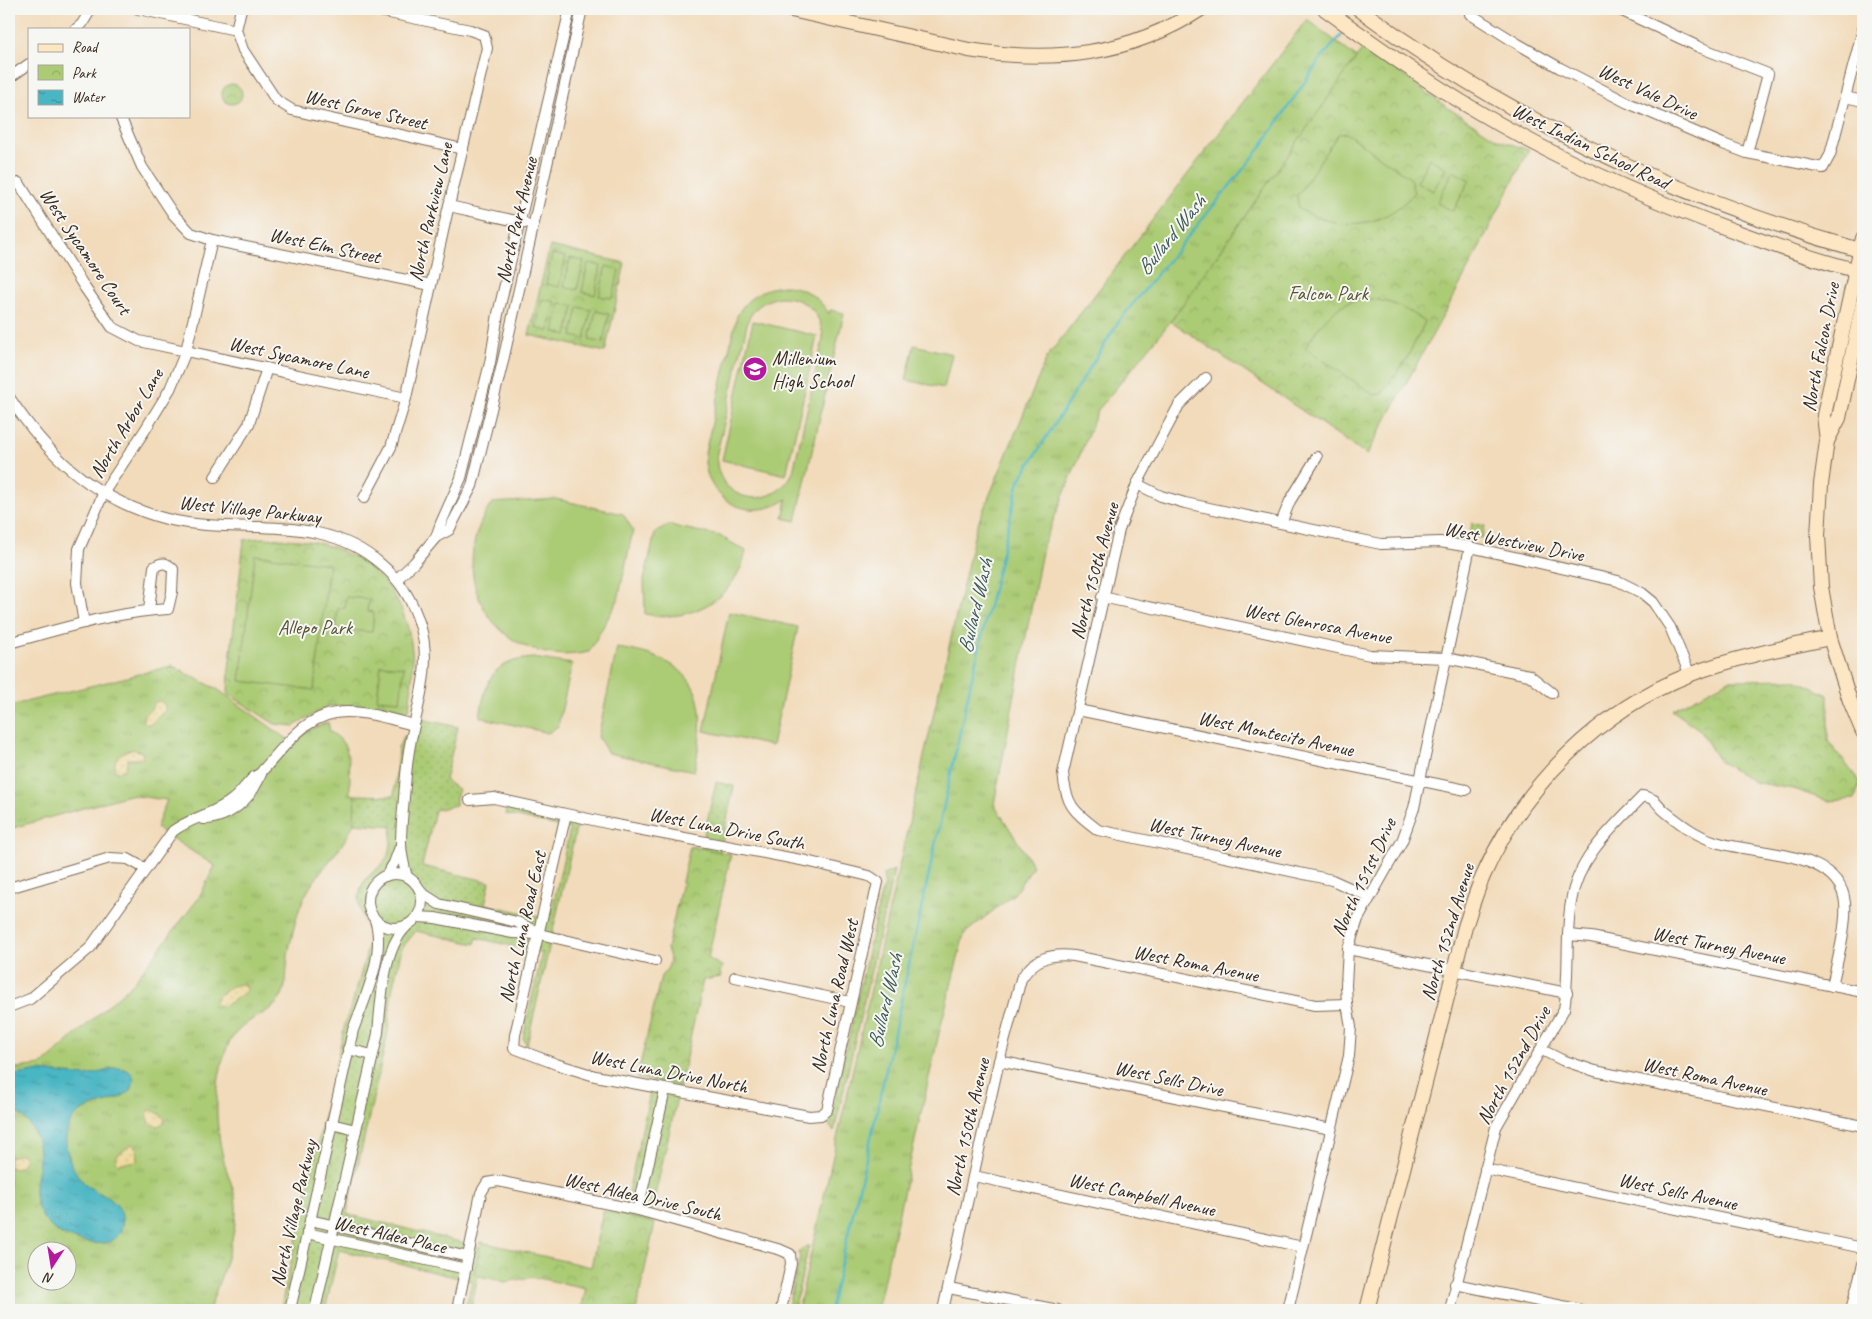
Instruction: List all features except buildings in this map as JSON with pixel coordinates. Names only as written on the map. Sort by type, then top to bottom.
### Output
[{"type":"street","points":[[77,28],[82,24],[90,9]]},
{"type":"street","points":[[138,9],[166,11],[236,30],[241,9]]},
{"type":"street","name":"North Parkview Lane","points":[[364,498],[391,447],[406,398],[487,48],[484,35],[470,30],[370,9]]},
{"type":"street","name":"North Park Avenue","points":[[436,538],[461,478],[490,362],[498,314],[570,9]]},
{"type":"street","name":"North Park Avenue","points":[[397,579],[436,538],[449,530],[468,497],[484,439],[534,225],[582,9]]},
{"type":"street","points":[[787,9],[968,50],[991,54],[1037,56],[1099,52],[1129,44],[1176,25],[1201,9]]},
{"type":"street","name":"West Indian School Road","points":[[1325,9],[1460,101],[1547,150],[1606,179],[1663,204],[1783,249],[1861,257]]},
{"type":"street","name":"West Indian School Road","points":[[1359,9],[1386,29],[1489,95],[1602,155],[1737,211],[1861,257]]},
{"type":"street","points":[[1618,9],[1699,47],[1768,74],[1747,153]]},
{"type":"street","name":"West Vale Drive","points":[[1472,12],[1535,54],[1619,99],[1747,153],[1823,168],[1830,155],[1845,97]]},
{"type":"street","points":[[1863,29],[1845,97],[1863,101]]},
{"type":"street","name":"West Grove Street","points":[[236,30],[242,50],[276,100],[292,110],[463,149]]},
{"type":"street","points":[[9,78],[28,65]]},
{"type":"street","name":"West Elm Street","points":[[121,118],[142,167],[173,214],[191,233],[212,240],[431,285]]},
{"type":"street","name":"West Sycamore Court","points":[[20,183],[85,288],[112,327],[139,341],[186,350]]},
{"type":"street","points":[[449,206],[534,225]]},
{"type":"street","name":"North Arbor Lane","points":[[84,623],[77,583],[80,549],[104,492],[170,389],[186,350],[212,240]]},
{"type":"street","name":"North Falcon Drive","points":[[1861,257],[1824,415],[1827,441],[1820,491],[1818,536],[1821,587],[1830,638],[1850,701],[1863,732]]},
{"type":"street","name":"North Falcon Drive","points":[[1827,441],[1839,418],[1863,303]]},
{"type":"street","name":"West Sycamore Lane","points":[[186,350],[406,398]]},
{"type":"street","points":[[215,476],[249,424],[267,368]]},
{"type":"street","name":"North 150th Avenue","points":[[1065,793],[1063,773],[1102,597],[1119,530],[1137,484],[1179,405],[1206,378]]},
{"type":"street","name":"West Village Parkway","points":[[9,397],[46,447],[70,469],[104,492],[143,512],[184,522],[211,526],[297,529],[323,533],[364,550],[397,579],[406,592],[417,615],[425,648],[425,673],[407,763],[401,844],[407,877]]},
{"type":"street","points":[[471,436],[484,439]]},
{"type":"street","points":[[1281,523],[1290,501],[1317,457]]},
{"type":"street","name":"West Westview Drive","points":[[1137,484],[1172,500],[1381,544],[1440,542],[1606,577],[1630,586],[1653,602],[1674,636],[1690,675]]},
{"type":"street","name":"North 151st Drive","points":[[1288,1310],[1349,1056],[1350,1027],[1347,1004],[1348,949],[1358,920],[1402,841],[1414,808],[1470,547]]},
{"type":"street","name":"West Glenrosa Avenue","points":[[1102,597],[1370,655],[1446,658],[1529,675],[1552,693]]},
{"type":"street","points":[[9,643],[84,623],[149,610]]},
{"type":"street","name":"North 152nd Avenue","points":[[1367,1310],[1465,927],[1484,874],[1499,842],[1524,804],[1540,784],[1576,747],[1621,711],[1647,695],[1690,675],[1747,657],[1830,638]]},
{"type":"street","name":"West Montecito Avenue","points":[[1078,710],[1466,790]]},
{"type":"street","points":[[9,1007],[30,999],[90,948],[173,831],[197,820],[210,820],[235,808],[243,796],[258,783],[262,773],[297,731],[312,721],[339,712],[357,712],[414,725]]},
{"type":"street","name":"West Turney Avenue","points":[[1065,793],[1078,815],[1098,830],[1332,880],[1370,898]]},
{"type":"street","name":"North 152nd Drive","points":[[1450,1310],[1496,1127],[1564,1009],[1567,993],[1571,900],[1579,873],[1592,852],[1610,830],[1643,796],[1655,799],[1662,809],[1686,828],[1716,842],[1809,862],[1826,869],[1839,884],[1845,902],[1844,920],[1832,986]]},
{"type":"street","name":"West Luna Drive South","points":[[470,800],[494,798],[806,861],[869,876],[878,882]]},
{"type":"street","name":"North Luna Road East","points":[[514,1048],[515,1035],[566,814]]},
{"type":"street","name":"West Village Parkway","points":[[386,876],[394,863],[401,844]]},
{"type":"street","points":[[9,888],[110,858],[128,858],[146,869]]},
{"type":"street","points":[[406,927],[398,929],[381,925],[370,912],[368,904],[372,887],[378,880],[386,876],[393,874],[407,877],[414,881],[422,893],[438,904],[518,922],[539,934]]},
{"type":"street","name":"North Luna Road West","points":[[821,1115],[827,1110],[878,882]]},
{"type":"street","points":[[315,1310],[372,1055],[391,949],[398,934],[418,917],[423,901],[422,893]]},
{"type":"street","points":[[418,917],[432,917],[513,933],[539,934],[655,961]]},
{"type":"street","name":"North Village Parkway","points":[[290,1310],[348,1049],[353,1030],[369,989],[379,941],[375,920]]},
{"type":"street","name":"West Turney Avenue","points":[[1568,935],[1591,937],[1863,992]]},
{"type":"street","points":[[1348,949],[1567,993]]},
{"type":"street","name":"West Roma Avenue","points":[[1039,959],[1050,955],[1074,956],[1316,1005],[1347,1004]]},
{"type":"street","name":"North 150th Avenue","points":[[943,1310],[999,1061],[1021,979],[1027,970],[1039,959]]},
{"type":"street","points":[[735,977],[850,1002]]},
{"type":"street","name":"West Luna Drive North","points":[[514,1048],[595,1076],[809,1116],[821,1115]]},
{"type":"street","points":[[348,1049],[372,1055]]},
{"type":"street","name":"West Roma Avenue","points":[[1542,1050],[1562,1060],[1595,1071],[1863,1126]]},
{"type":"street","name":"West Sells Drive","points":[[999,1061],[1331,1129]]},
{"type":"street","points":[[638,1210],[665,1090]]},
{"type":"street","name":"North Village Parkway","points":[[332,1124],[356,1130]]},
{"type":"street","name":"West Sells Avenue","points":[[1485,1169],[1863,1248]]},
{"type":"street","name":"West Campbell Avenue","points":[[974,1176],[1303,1247]]},
{"type":"street","name":"West Aldea Drive South","points":[[468,1257],[481,1193],[487,1183],[498,1181],[638,1210],[790,1254],[791,1264],[781,1310]]},
{"type":"street","name":"West Aldea Place","points":[[310,1220],[468,1257]]},
{"type":"street","name":"West Aldea Place","points":[[307,1233],[466,1269]]},
{"type":"street","points":[[456,1310],[468,1257]]},
{"type":"street","points":[[1851,1310],[1863,1264]]},
{"type":"street","points":[[1455,1284],[1582,1310]]},
{"type":"street","points":[[949,1288],[1058,1310]]},
{"type":"green space","points":[[1307,19],[1357,58],[1171,321],[1098,410],[1043,546],[994,804],[1033,866],[1014,894],[964,934],[939,1033],[877,1310],[798,1310],[976,528],[1047,357]]},
{"type":"green space","name":"Falcon Park","points":[[1364,47],[1448,108],[1499,140],[1529,150],[1462,281],[1367,455],[1171,321]]},
{"type":"green space","points":[[232,84],[239,87],[242,94],[239,101],[232,104],[225,101],[222,94],[225,87]]},
{"type":"green space","points":[[1346,133],[1410,178],[1414,193],[1402,205],[1374,220],[1360,223],[1330,221],[1299,209],[1297,196],[1338,134]]},
{"type":"green space","points":[[1429,158],[1446,168],[1433,191],[1417,182]]},
{"type":"green space","points":[[1453,171],[1470,180],[1453,211],[1437,203]]},
{"type":"green space","points":[[550,246],[625,263],[605,352],[529,335]]},
{"type":"green space","points":[[552,254],[566,257],[559,287],[546,284]]},
{"type":"green space","points":[[570,258],[584,261],[577,290],[564,287]]},
{"type":"green space","points":[[588,263],[601,266],[595,295],[582,292]]},
{"type":"green space","points":[[606,266],[619,270],[613,298],[599,296]]},
{"type":"green space","points":[[777,287],[798,288],[816,298],[829,314],[830,310],[844,313],[796,521],[783,518],[787,499],[772,506],[758,509],[744,508],[731,503],[720,495],[711,483],[706,469],[705,453],[737,316],[746,303],[756,294]],"holes":[[[781,297],[790,298],[805,304],[816,315],[820,322],[823,339],[793,472],[784,485],[772,494],[759,498],[746,497],[734,491],[724,482],[718,469],[717,453],[748,320],[754,311],[766,301]]]},
{"type":"green space","points":[[542,299],[556,302],[549,331],[536,328]]},
{"type":"green space","points":[[1372,299],[1388,302],[1400,307],[1425,322],[1406,360],[1381,394],[1374,395],[1305,348],[1318,328],[1336,310],[1351,301]]},
{"type":"green space","points":[[560,303],[574,306],[567,335],[554,332]]},
{"type":"green space","points":[[578,307],[591,310],[585,339],[572,336]]},
{"type":"green space","points":[[596,311],[609,314],[603,343],[589,340]]},
{"type":"green space","points":[[753,321],[817,336],[786,475],[722,460]]},
{"type":"green space","points":[[914,345],[952,354],[944,388],[906,380]]},
{"type":"green space","points":[[556,499],[623,514],[633,530],[618,600],[589,652],[557,654],[528,648],[505,633],[487,613],[476,588],[472,561],[477,532],[492,503]]},
{"type":"green space","points":[[1472,523],[1485,526],[1482,538],[1470,535]]},
{"type":"green space","points":[[668,525],[720,536],[746,551],[741,568],[732,582],[722,594],[709,604],[695,611],[679,615],[645,614],[644,580],[655,533]]},
{"type":"green space","name":"Allepo Park","points":[[262,538],[309,541],[335,548],[353,556],[382,580],[393,594],[402,611],[408,630],[413,665],[409,710],[399,714],[364,706],[328,706],[294,726],[275,724],[228,694],[229,669],[244,540]]},
{"type":"green space","points":[[255,555],[329,564],[314,690],[240,681]]},
{"type":"green space","points":[[346,597],[369,599],[367,611],[374,612],[372,632],[336,629],[338,608],[345,608]]},
{"type":"green space","points":[[729,612],[798,627],[772,746],[704,731]]},
{"type":"green space","points":[[617,648],[644,653],[666,661],[681,672],[692,686],[698,702],[701,722],[694,771],[608,753],[598,737]]},
{"type":"green space","points":[[533,658],[572,664],[558,726],[548,733],[480,717],[488,683],[499,668],[508,663]]},
{"type":"green space","points":[[381,665],[404,667],[400,701],[377,699]]},
{"type":"green space","points":[[172,666],[217,689],[293,743],[307,731],[328,722],[330,732],[338,737],[347,751],[350,767],[350,794],[355,795],[353,825],[341,846],[311,885],[300,907],[288,955],[283,994],[271,1008],[248,1022],[236,1033],[229,1043],[221,1066],[217,1092],[218,1131],[224,1163],[235,1199],[236,1217],[227,1258],[209,1310],[9,1310],[9,1069],[42,1065],[133,983],[198,899],[215,866],[156,828],[167,800],[129,795],[9,829],[9,706]]},
{"type":"green space","points":[[1795,679],[1828,695],[1828,741],[1860,782],[1855,799],[1828,801],[1793,789],[1754,782],[1719,761],[1700,730],[1672,710],[1729,680]]},
{"type":"green space","points":[[421,719],[458,727],[445,780],[459,790],[456,797],[456,805],[435,810],[422,866],[490,882],[485,904],[550,919],[570,829],[505,814],[507,808],[577,825],[527,1045],[523,1038],[542,953],[477,938],[475,944],[416,931],[402,948],[391,995],[388,1032],[347,1214],[480,1247],[474,1274],[478,1276],[471,1310],[465,1310],[472,1281],[339,1250],[325,1310],[280,1310],[346,1020],[369,944],[369,933],[359,906],[360,891],[365,880],[385,861],[391,845],[392,826],[354,823],[355,795],[394,796],[398,748],[404,736],[417,738]]},
{"type":"green space","points":[[716,782],[734,786],[720,852],[701,848]]},
{"type":"green space","points":[[690,846],[731,854],[708,958],[723,967],[720,971],[721,977],[703,980],[680,1085],[637,1078],[661,976],[669,963],[667,949]]},
{"type":"green space","points":[[894,870],[834,1132],[828,1123],[833,1115],[833,1107],[881,894],[885,887],[883,875]]},
{"type":"green space","points":[[653,1080],[680,1085],[649,1222],[623,1215]]},
{"type":"green space","points":[[603,1211],[655,1223],[636,1310],[581,1310],[586,1288],[533,1277],[505,1282],[474,1275],[481,1242],[591,1267]]},
{"type":"green space","points":[[809,1245],[794,1310],[787,1310],[800,1258],[798,1252]]},
{"type":"sand","points":[[160,701],[165,705],[165,712],[158,716],[152,724],[146,724],[143,721],[144,715],[155,702]]},
{"type":"sand","points":[[133,749],[142,752],[141,759],[128,759],[125,769],[118,772],[115,771],[116,759],[125,751]]},
{"type":"sand","points":[[242,984],[247,987],[245,993],[224,1006],[216,1005],[217,996],[231,987]]},
{"type":"sand","points":[[149,1110],[162,1116],[165,1120],[163,1124],[157,1126],[150,1124],[147,1114]]},
{"type":"sand","points":[[132,1144],[135,1145],[138,1154],[137,1161],[118,1164],[115,1157]]},
{"type":"sand","points":[[21,1154],[25,1157],[22,1165],[15,1169],[9,1167],[9,1157]]},
{"type":"water","points":[[116,1068],[125,1069],[131,1073],[134,1079],[132,1088],[125,1095],[80,1112],[73,1119],[66,1135],[67,1151],[73,1168],[88,1186],[113,1201],[122,1214],[122,1226],[115,1239],[109,1242],[95,1243],[74,1239],[59,1233],[42,1217],[35,1194],[39,1149],[35,1134],[27,1122],[22,1116],[9,1109],[9,1076],[40,1071],[86,1076]]},
{"type":"waterway","name":"Bullard Wash","points":[[830,1310],[872,1133],[970,686],[1019,481],[1119,321],[1259,150],[1319,61],[1346,30]]},
{"type":"place","name":"Millenium High School","points":[[755,369]]}]
